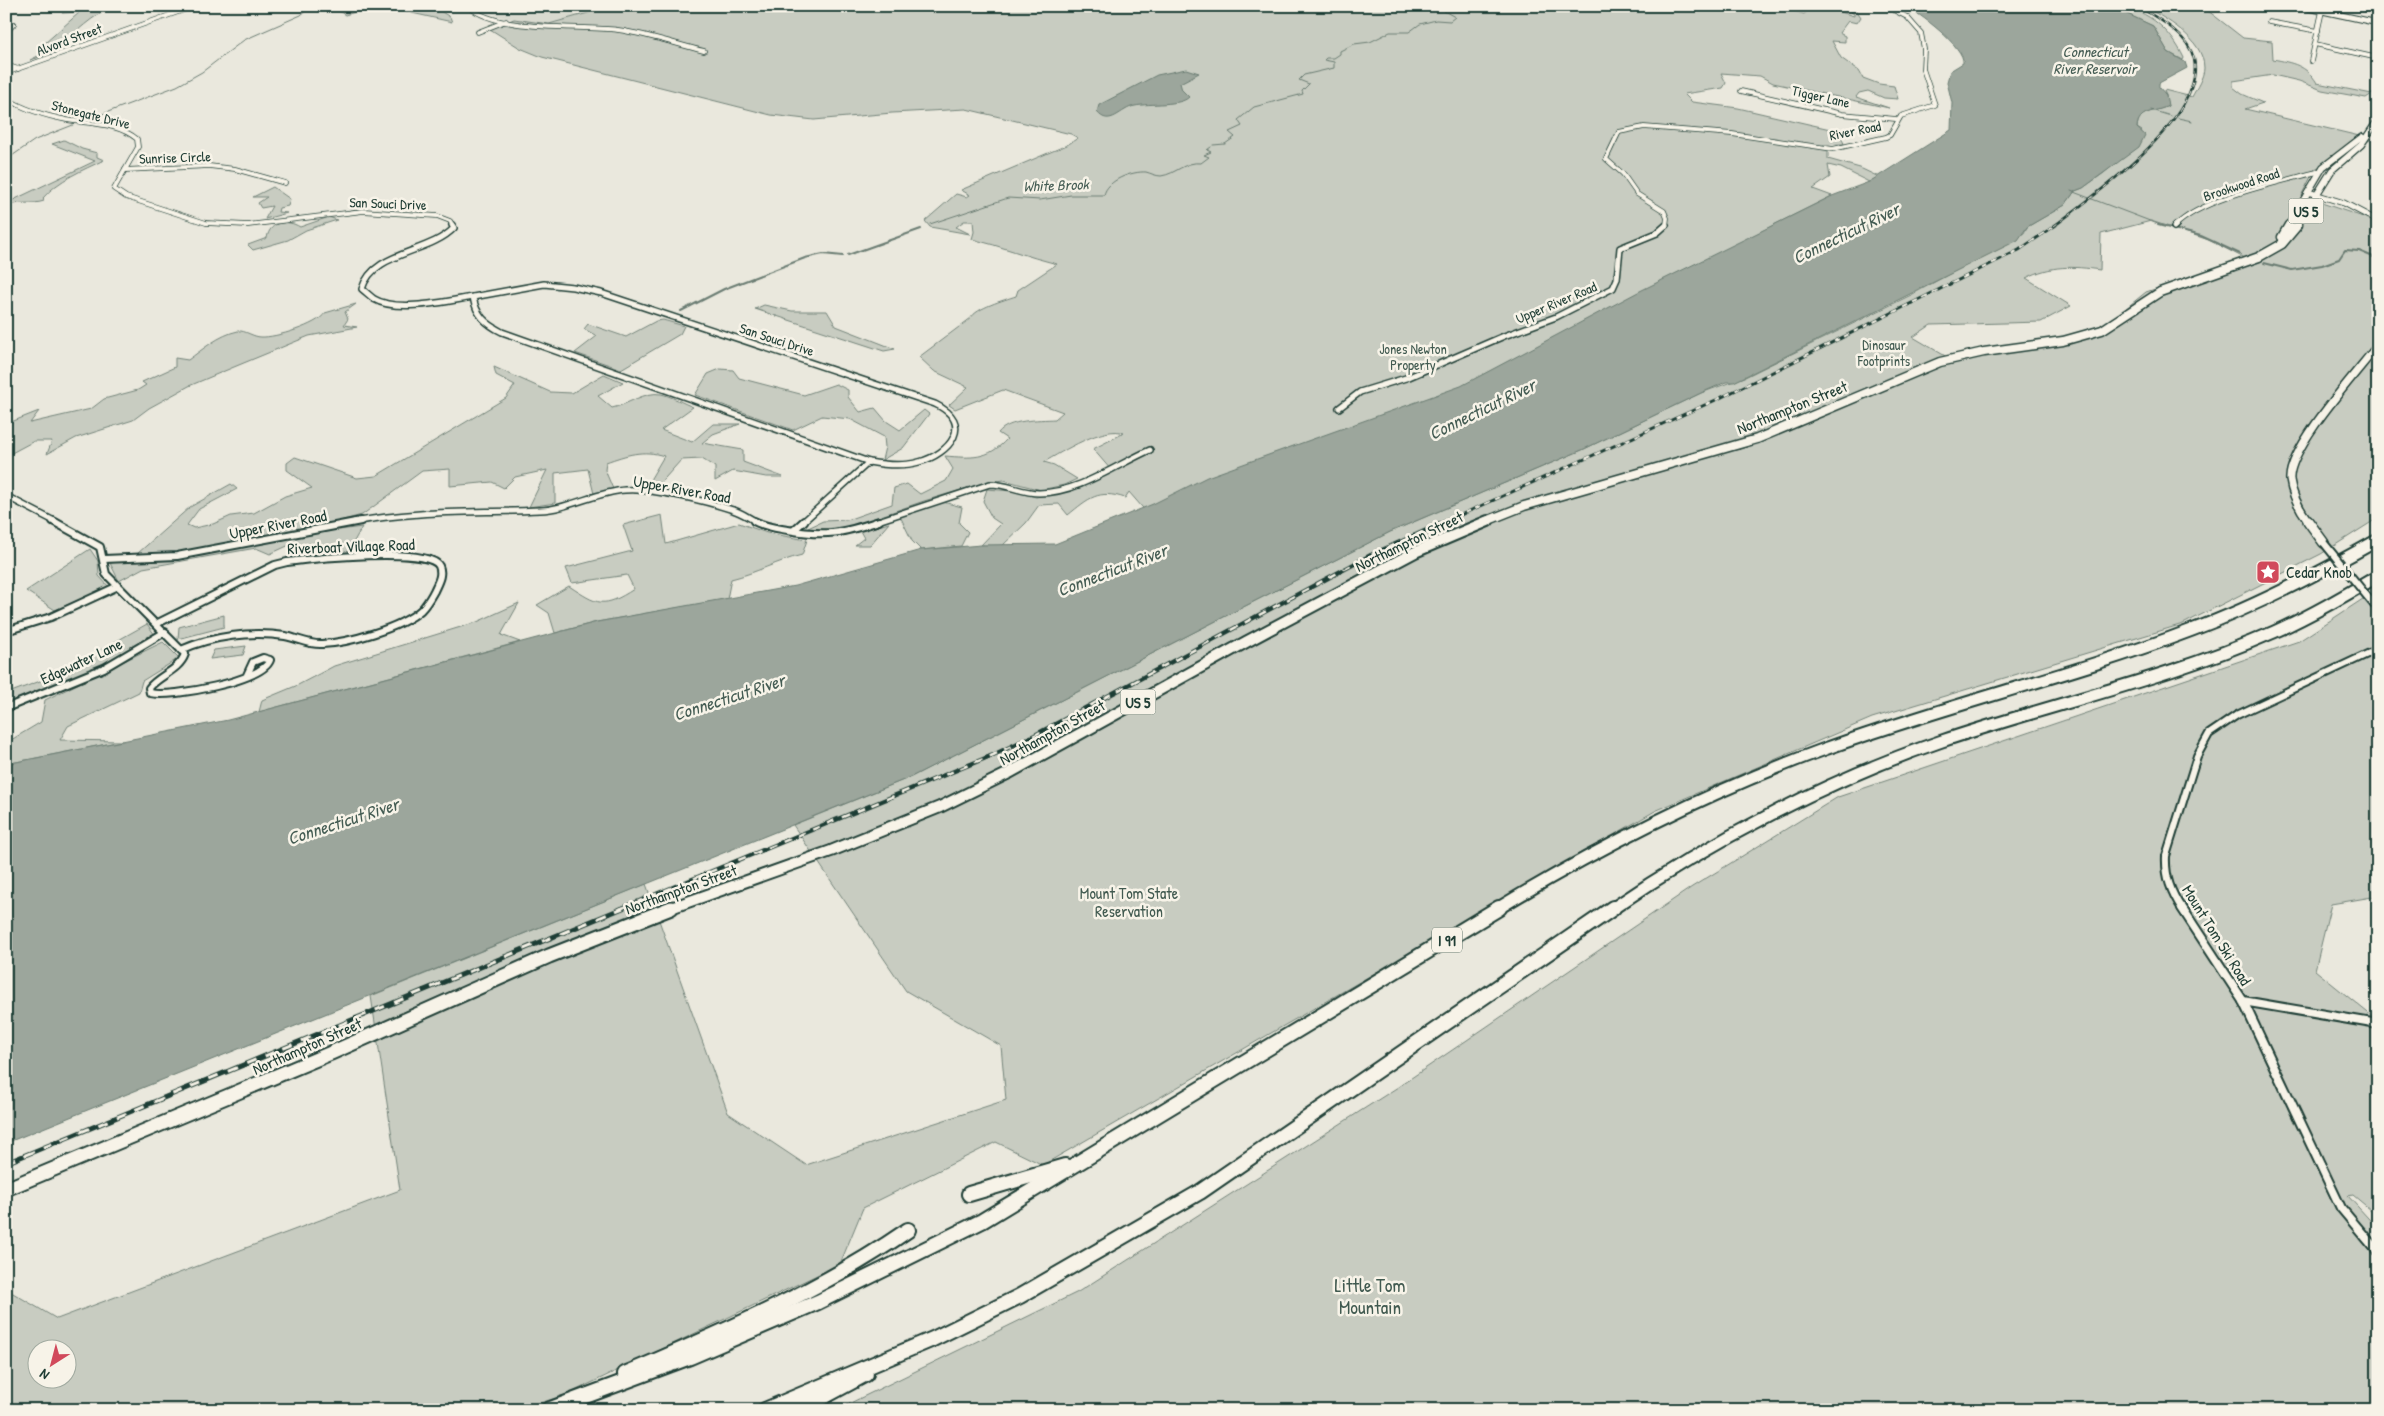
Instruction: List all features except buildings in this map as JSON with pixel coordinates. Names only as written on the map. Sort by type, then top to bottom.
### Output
[{"type":"highway","name":"I 91","points":[[548,1410],[690,1357],[818,1302],[982,1221],[1568,866],[1626,835],[1721,790],[1818,751],[2191,632],[2279,594],[2378,540]]},
{"type":"highway","points":[[799,1410],[933,1339],[1020,1296],[1200,1192],[1628,898],[1756,822],[1849,778],[1925,748],[2224,652],[2311,615],[2378,576]]},
{"type":"highway","points":[[968,1194],[1040,1175],[1090,1157]]},
{"type":"highway","points":[[542,1410],[797,1296],[852,1267],[908,1230]]},
{"type":"highway","points":[[765,1410],[933,1339]]},
{"type":"main road","name":"US 5","points":[[2275,248],[2289,238],[2332,170],[2361,145],[2378,120]]},
{"type":"main road","name":"US 5","points":[[2275,248],[2320,172],[2329,161],[2370,130]]},
{"type":"main road","name":"Northampton Street","points":[[6,1189],[331,1053],[550,956],[648,916],[830,851],[940,807],[1009,773],[1364,579],[1457,532],[1524,506],[1757,439],[1940,362],[1984,352],[2054,343],[2088,335],[2114,324],[2160,292],[2255,259],[2275,248]]},
{"type":"street","name":"Alvord Street","points":[[6,73],[195,6]]},
{"type":"street","points":[[468,6],[476,13],[506,21],[533,26],[619,30],[704,51]]},
{"type":"street","name":"River Road","points":[[1764,139],[1833,149],[1890,135],[1896,119],[1903,114],[1931,108],[1934,105],[1935,98],[1922,68],[1924,46],[1918,25],[1906,14],[1886,6]]},
{"type":"street","points":[[2299,6],[2378,23]]},
{"type":"street","points":[[2312,61],[2322,11]]},
{"type":"street","points":[[478,32],[506,21]]},
{"type":"street","points":[[2269,22],[2318,30]]},
{"type":"street","points":[[6,23],[14,23],[6,32]]},
{"type":"street","points":[[6,27],[12,27]]},
{"type":"street","points":[[2315,44],[2378,58]]},
{"type":"street","points":[[6,65],[18,69]]},
{"type":"street","name":"Tigger Lane","points":[[1741,91],[1842,114],[1896,119]]},
{"type":"street","name":"Stonegate Drive","points":[[6,98],[29,110],[131,134],[137,139],[138,147],[125,170]]},
{"type":"street","name":"Upper River Road","points":[[1339,408],[1360,392],[1409,377],[1504,336],[1556,317],[1614,288],[1618,278],[1617,255],[1620,248],[1657,233],[1666,226],[1667,218],[1664,211],[1635,192],[1622,174],[1606,159],[1619,132],[1644,126],[1764,139]]},
{"type":"street","name":"Sunrise Circle","points":[[125,170],[209,166],[235,170],[285,183]]},
{"type":"street","name":"San Souci Drive","points":[[125,170],[114,186],[118,193],[170,213],[206,223],[248,225],[363,211],[403,212],[444,218],[453,226],[451,234],[440,241],[380,266],[366,278],[362,289],[371,300],[396,306],[423,304],[473,295],[544,284],[587,289],[935,404],[947,410],[955,419],[957,429],[954,440],[944,450],[930,458],[913,464],[894,466],[868,462],[492,328],[478,317],[474,308],[473,295]]},
{"type":"street","name":"Brookwood Road","points":[[2174,227],[2183,218],[2209,204],[2320,172]]},
{"type":"street","points":[[2308,192],[2370,216],[2378,221]]},
{"type":"street","points":[[2376,607],[2300,510],[2290,480],[2291,469],[2301,444],[2378,346]]},
{"type":"street","name":"Upper River Road","points":[[104,559],[177,556],[380,517],[456,512],[543,510],[624,490],[646,491],[708,503],[735,510],[764,526],[813,535],[835,534],[990,484],[1008,484],[1035,493],[1050,492],[1080,482],[1150,450]]},
{"type":"street","points":[[794,530],[868,462]]},
{"type":"street","points":[[6,496],[96,543],[104,559],[106,574],[116,587],[165,632],[185,654],[184,660],[153,682],[149,688],[150,693],[161,696],[174,695],[247,675]]},
{"type":"street","name":"Riverboat Village Road","points":[[156,624],[275,564],[403,556],[429,558],[436,562],[440,568],[441,576],[427,603],[413,615],[387,627],[330,643],[320,644],[281,636],[214,638],[195,643],[181,650]]},
{"type":"street","points":[[6,631],[51,617],[116,587]]},
{"type":"street","name":"Edgewater Lane","points":[[6,708],[104,668],[165,632]]},
{"type":"street","name":"Mount Tom Ski Road","points":[[2378,649],[2237,715],[2209,734],[2196,756],[2166,856],[2166,872],[2173,895],[2243,1001],[2341,1208],[2378,1252]]},
{"type":"street","points":[[2243,1001],[2378,1024]]},
{"type":"shaded area","points":[[475,6],[613,6],[549,24],[540,24],[501,17]]},
{"type":"green space","points":[[115,6],[84,25],[57,47],[57,52],[30,60],[40,55],[45,43],[80,12],[62,13],[66,8]]},
{"type":"green space","points":[[340,6],[432,6],[450,17],[452,22],[403,11],[372,7],[345,15],[336,9]]},
{"type":"green space","name":"Jones Newton Property","points":[[613,6],[1203,6],[1220,9],[1230,6],[1788,6],[1789,10],[1804,14],[1811,9],[1808,6],[1820,6],[1854,16],[1844,7],[1854,7],[1861,17],[1857,23],[1848,21],[1839,33],[1845,36],[1845,42],[1832,41],[1841,58],[1859,71],[1863,78],[1879,84],[1894,86],[1898,99],[1884,98],[1868,91],[1859,93],[1856,97],[1889,108],[1773,83],[1760,76],[1721,73],[1726,83],[1723,88],[1684,94],[1692,102],[1738,108],[1839,131],[1844,144],[1823,145],[1828,152],[1828,159],[1860,168],[1879,177],[1869,182],[1841,168],[1828,165],[1830,177],[1813,189],[1832,196],[1760,232],[1438,411],[1149,515],[1129,492],[1125,498],[1108,494],[1094,497],[1068,515],[1059,504],[1039,505],[1026,523],[1002,546],[981,545],[1001,524],[992,518],[983,501],[987,489],[1012,491],[1036,497],[1079,487],[1111,470],[1093,449],[1124,433],[1106,433],[1095,436],[1072,446],[1044,462],[1054,465],[1077,479],[1064,485],[1041,490],[1004,480],[984,483],[924,501],[832,533],[813,533],[808,528],[823,521],[847,520],[892,504],[894,488],[907,484],[920,494],[946,481],[953,469],[945,456],[971,457],[993,451],[1007,439],[998,433],[1009,425],[1024,421],[1055,419],[1063,412],[1003,390],[955,409],[949,405],[968,387],[934,371],[919,357],[978,311],[1016,296],[1018,290],[1057,264],[972,239],[974,232],[973,221],[964,221],[956,227],[970,234],[930,227],[925,221],[956,194],[967,197],[970,195],[961,190],[1067,145],[1078,138],[1071,134],[966,109],[814,120],[771,115],[542,57],[520,48],[490,29],[514,19],[549,24]]},
{"type":"green space","points":[[2110,6],[2134,10],[2154,21],[2171,37],[2184,58],[2183,60],[2168,52],[2153,26]]},
{"type":"green space","points":[[2142,6],[2210,6],[2207,10],[2243,38],[2272,41],[2273,59],[2304,69],[2317,83],[2372,94],[2366,98],[2322,90],[2299,81],[2273,75],[2233,81],[2233,87],[2242,94],[2263,103],[2245,109],[2372,139],[2315,169],[2301,196],[2378,222],[2378,518],[2321,554],[2183,624],[1872,718],[1655,811],[1043,1165],[996,1142],[863,1208],[840,1264],[568,1394],[518,1410],[6,1410],[6,1289],[57,1319],[400,1190],[371,996],[646,884],[728,1113],[806,1165],[1006,1100],[1001,1046],[906,991],[793,825],[911,777],[1390,532],[1582,450],[1701,393],[1745,377],[1911,295],[2024,233],[2027,227],[2065,205],[2075,191],[2083,188],[2119,160],[2142,131],[2137,128],[2140,118],[2148,112],[2168,106],[2164,90],[2192,97],[2204,72],[2202,57],[2190,39],[2171,23]],"holes":[[[2151,221],[2209,240],[2246,259],[2146,292],[2099,330],[2031,347],[1947,357],[1913,337],[1931,325],[2041,322],[2071,306],[2026,278],[2044,271],[2062,268],[2100,270],[2101,234]]]},
{"type":"green space","points":[[64,140],[82,149],[97,153],[97,157],[104,160],[63,181],[43,198],[44,201],[7,206],[9,202],[95,161],[52,144]]},
{"type":"green space","points":[[273,187],[290,199],[288,206],[279,208],[278,212],[287,213],[265,219],[272,206],[261,208],[258,203],[267,197],[253,197]]},
{"type":"green space","points":[[329,217],[337,220],[306,230],[288,240],[253,250],[248,245],[267,238],[272,228],[280,223],[295,224],[300,227]]},
{"type":"green space","points":[[356,304],[345,312],[348,319],[344,325],[357,327],[309,336],[189,386],[149,408],[133,420],[76,438],[47,454],[52,441],[34,441],[6,456],[6,424],[39,411],[30,423],[91,409],[104,399],[138,390],[146,385],[142,382],[175,367],[175,358],[188,360],[212,343],[231,333],[241,331],[258,337],[276,335],[296,330],[314,322],[325,313]]},
{"type":"green space","points":[[764,305],[792,311],[827,311],[836,326],[895,349],[884,351],[755,309]]},
{"type":"green space","points":[[663,320],[684,326],[680,334],[621,369],[575,353],[597,336],[584,329],[588,324],[626,337],[656,321]]},
{"type":"green space","points":[[494,367],[550,392],[572,393],[604,374],[623,382],[598,396],[612,408],[649,394],[669,396],[693,407],[661,430],[692,442],[713,424],[740,424],[713,434],[702,443],[743,450],[743,462],[783,477],[766,477],[733,471],[715,481],[715,467],[702,459],[681,460],[657,487],[647,485],[664,456],[642,453],[606,462],[605,470],[613,489],[594,494],[588,469],[555,473],[555,503],[529,507],[547,470],[515,477],[504,488],[492,482],[450,486],[450,469],[422,471],[362,515],[332,523],[339,530],[362,527],[347,554],[291,553],[296,542],[270,554],[256,548],[143,568],[119,581],[110,563],[129,561],[190,507],[231,484],[237,489],[199,509],[187,525],[194,528],[213,524],[231,516],[254,513],[285,496],[312,488],[287,470],[287,463],[295,457],[357,478],[376,476],[506,398],[515,385],[496,375]]},
{"type":"green space","points":[[720,369],[733,370],[739,378],[804,395],[836,384],[848,390],[848,397],[860,412],[875,408],[886,421],[900,430],[924,410],[929,414],[903,448],[882,460],[885,447],[884,437],[850,419],[822,416],[793,430],[695,395],[708,374]]},
{"type":"green space","points":[[943,502],[962,507],[959,523],[968,532],[961,546],[921,550],[912,541],[900,516]]},
{"type":"green space","points":[[662,515],[666,544],[739,523],[767,533],[807,540],[802,555],[731,579],[727,599],[597,622],[555,633],[549,613],[537,605],[569,586],[594,601],[601,602],[615,600],[634,589],[627,575],[572,583],[566,568],[632,551],[623,525]]},
{"type":"green space","points":[[889,523],[870,545],[855,545],[864,538],[860,531]]},
{"type":"green space","points":[[90,549],[98,561],[99,576],[109,587],[55,610],[26,591]]},
{"type":"green space","name":"Little Tom Mountain","points":[[2378,589],[2378,630],[2372,637],[2378,660],[2378,896],[2331,904],[2315,970],[2378,1021],[2378,1216],[2353,1195],[2348,1196],[2378,1229],[2378,1410],[836,1410],[1078,1292],[1398,1087],[1692,887],[1838,797],[2299,641]]},
{"type":"green space","points":[[519,603],[501,635],[520,642],[259,712],[262,700],[298,685],[334,666],[477,622]]},
{"type":"green space","points":[[224,615],[224,627],[178,639],[179,627]]},
{"type":"green space","points":[[147,624],[155,635],[137,646],[82,674],[6,705],[6,694],[56,675]]},
{"type":"green space","points":[[163,642],[179,658],[142,681],[139,692],[68,726],[60,740],[122,741],[6,764],[6,743],[41,722],[45,700]]},
{"type":"green space","points":[[246,646],[243,655],[210,659],[214,650]]},
{"type":"water","points":[[1905,6],[2110,6],[2153,26],[2168,52],[2185,62],[2187,68],[2159,83],[2159,87],[2166,95],[2168,106],[2140,118],[2137,128],[2145,135],[2139,147],[2083,188],[2075,191],[2065,205],[2027,227],[2018,240],[1734,382],[1726,382],[1582,450],[1390,532],[911,777],[6,1143],[6,764],[228,720],[597,622],[795,586],[921,550],[981,545],[1055,544],[1153,504],[1207,477],[1461,386],[1640,291],[1832,196],[1869,182],[1951,130],[1952,103],[1947,82],[1950,71],[1963,63],[1962,56],[1940,31]]},
{"type":"water","points":[[1186,69],[1199,73],[1180,83],[1182,90],[1189,97],[1185,100],[1130,107],[1111,118],[1106,118],[1097,112],[1099,105],[1157,75]]},
{"type":"waterway","points":[[84,121],[177,86],[202,72],[244,40],[301,15],[311,6]]},
{"type":"waterway","name":"White Brook","points":[[1213,145],[1225,144],[1235,137],[1229,132],[1242,126],[1238,120],[1254,107],[1303,94],[1302,91],[1309,84],[1299,80],[1304,75],[1334,68],[1334,62],[1324,60],[1326,58],[1334,58],[1340,54],[1340,51],[1354,44],[1370,42],[1390,32],[1409,32],[1420,24],[1436,20],[1450,21],[1455,17],[1444,11],[1451,7],[1449,6]]},
{"type":"waterway","points":[[2151,110],[2171,116]]},
{"type":"waterway","points":[[2178,118],[2192,121]]},
{"type":"waterway","points":[[6,160],[35,140],[73,125]]},
{"type":"waterway","name":"White Brook","points":[[930,224],[1008,198],[1040,200],[1071,195],[1104,195],[1110,185],[1127,175],[1146,172],[1161,176],[1190,164],[1201,163],[1209,157],[1204,155],[1211,152],[1207,150],[1211,147]]},
{"type":"waterway","points":[[2071,191],[2163,226]]},
{"type":"waterway","points":[[2158,225],[2201,236],[2240,254]]},
{"type":"waterway","name":"White Brook","points":[[848,255],[921,229]]},
{"type":"waterway","points":[[2264,263],[2292,270],[2322,265],[2339,259],[2345,250],[2359,251],[2378,259]]},
{"type":"waterway","name":"White Brook","points":[[681,311],[724,289],[805,258],[823,254],[843,256]]},
{"type":"railway","points":[[2054,226],[2144,153],[2166,129],[2183,105],[2193,82],[2194,59],[2186,42],[2171,28],[2137,6]]},
{"type":"railway","points":[[1445,522],[1718,399],[2019,250],[2056,225]]},
{"type":"railway","points":[[620,909],[993,755],[1035,735],[1371,555],[1447,521]]},
{"type":"railway","points":[[6,1163],[623,908]]},
{"type":"place","name":"Cedar Knob","points":[[2268,572]]},
{"type":"water label","name":"Connecticut River Reservoir","points":[[2095,60]]},
{"type":"water label","name":"Connecticut River","points":[[1846,233]]},
{"type":"water label","name":"Connecticut River","points":[[1482,409]]},
{"type":"water label","name":"Connecticut River","points":[[1112,570]]},
{"type":"water label","name":"Connecticut River","points":[[729,697]]},
{"type":"water label","name":"Connecticut River","points":[[343,821]]},
{"type":"park label","name":"Dinosaur Footprints","points":[[1884,352]]},
{"type":"park label","name":"Mount Tom State Reservation","points":[[1129,902]]}]
